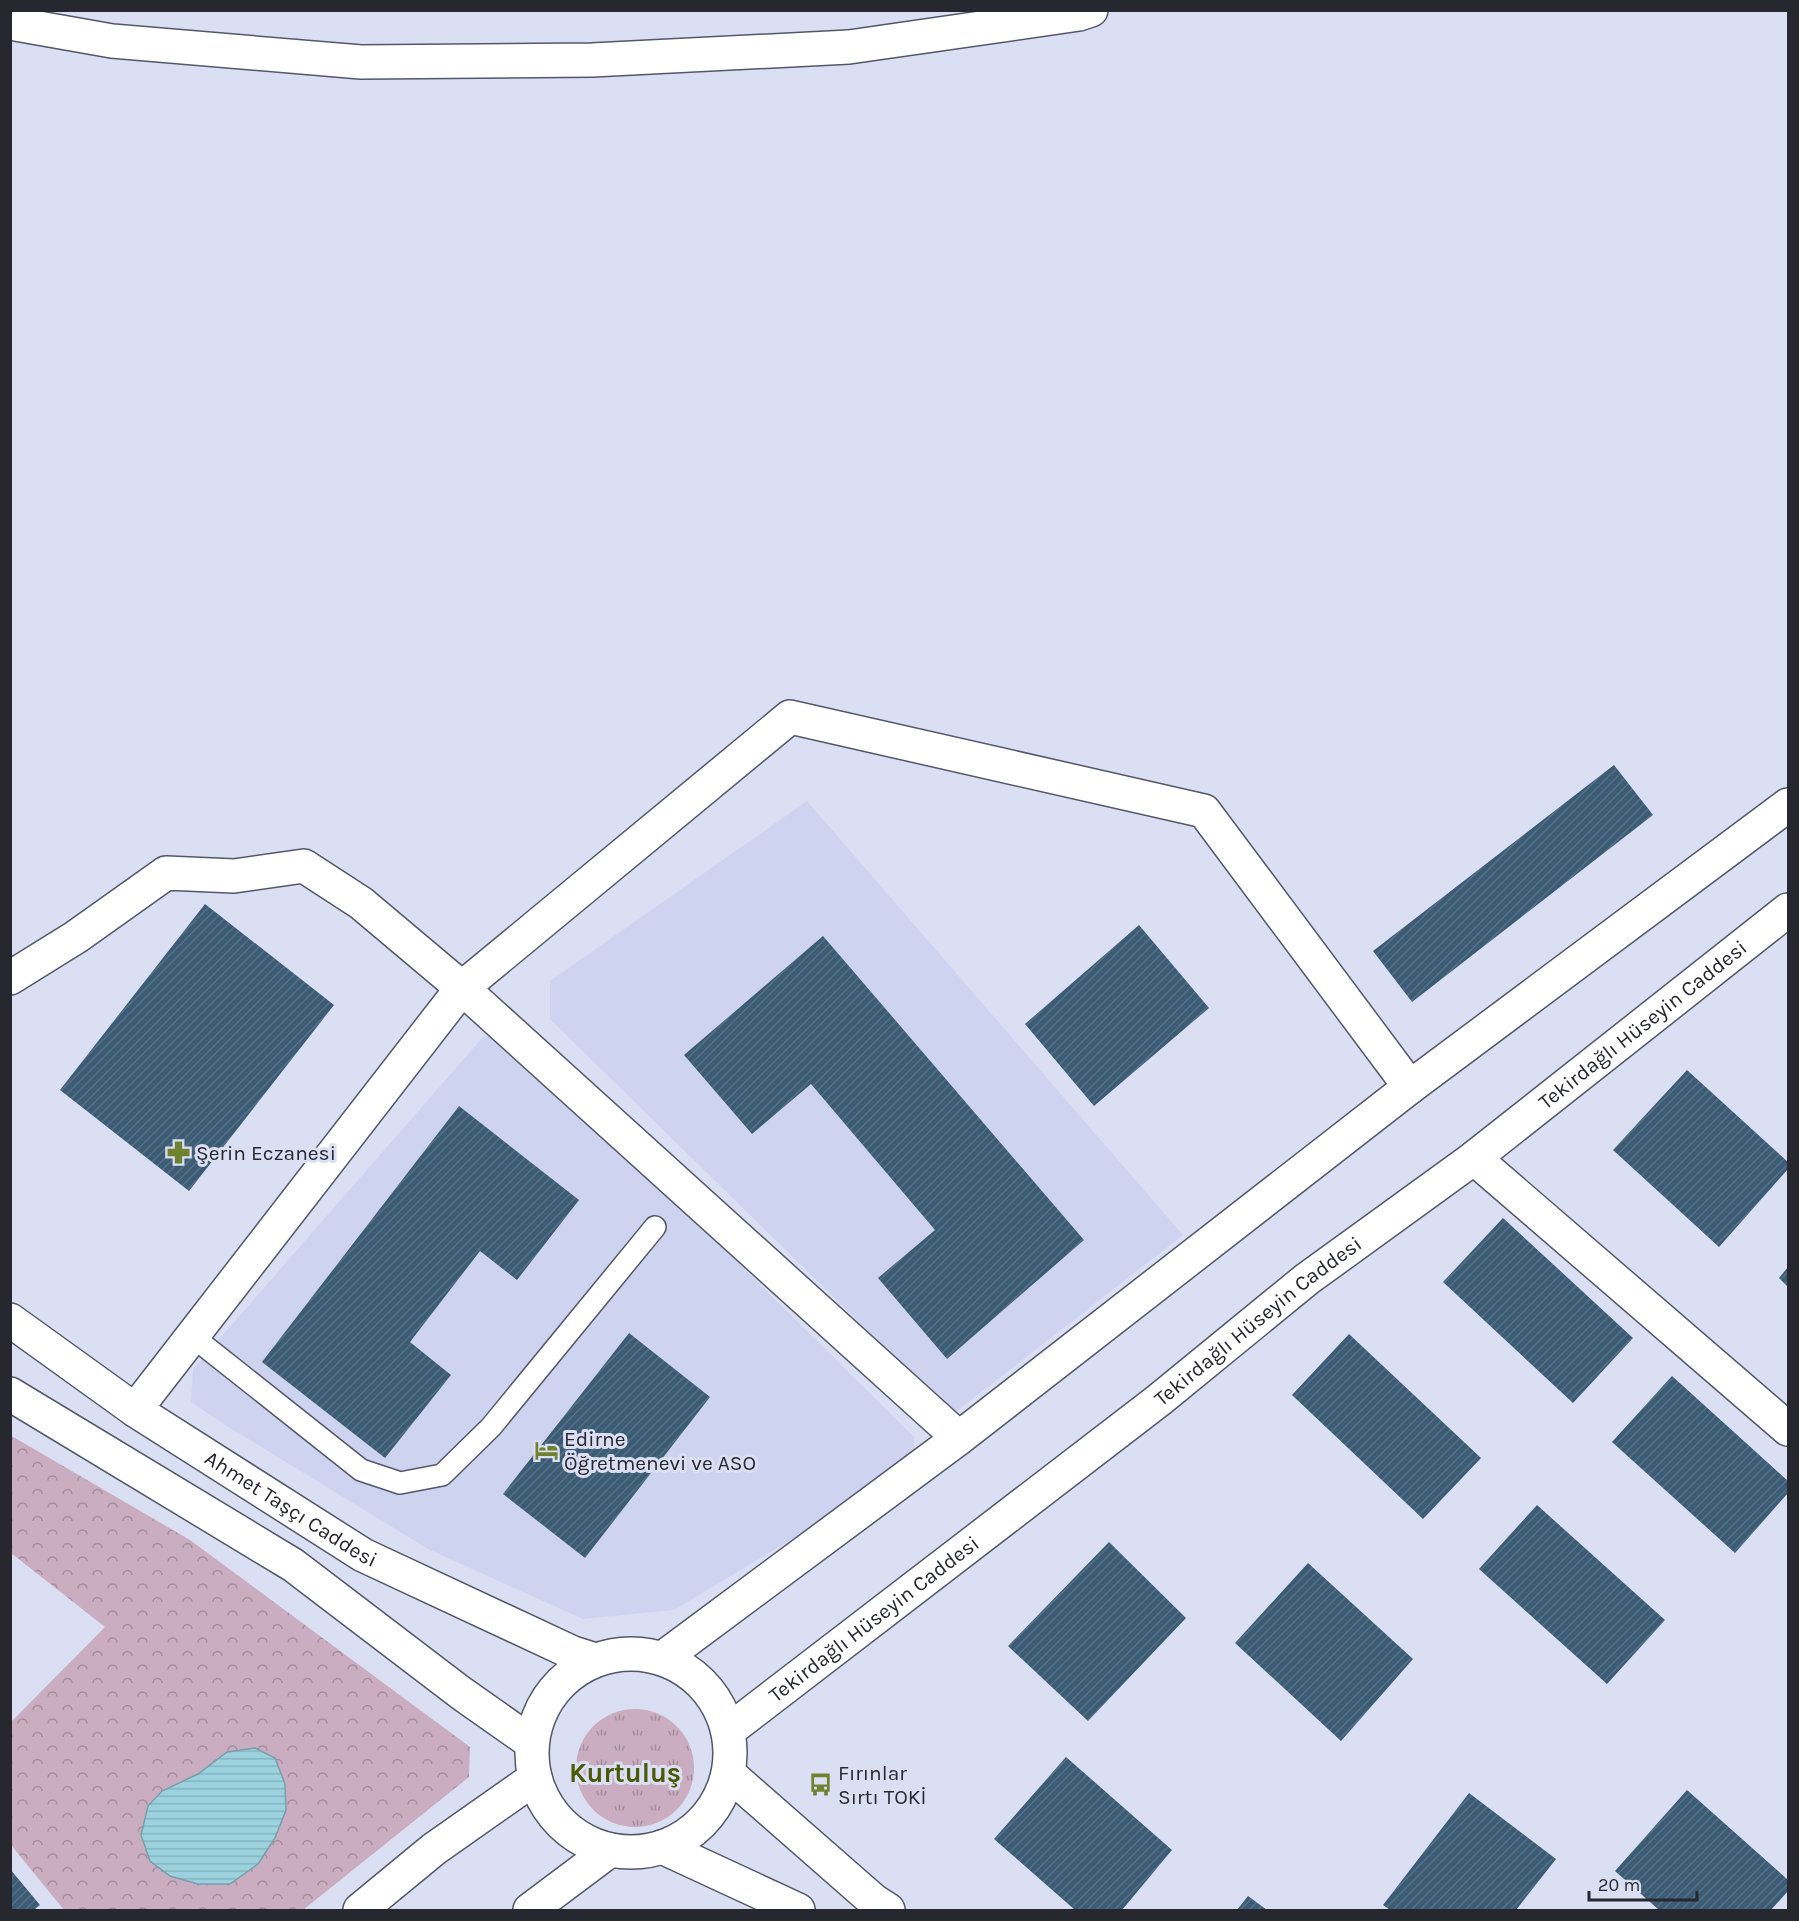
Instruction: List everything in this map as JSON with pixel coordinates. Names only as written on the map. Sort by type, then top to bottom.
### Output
[{"type":"main road","points":[[10,23],[112,41],[361,62],[546,60],[849,48],[1079,14],[1092,10]]},
{"type":"main road","points":[[135,1410],[462,988],[790,717],[1204,811],[1410,1087]]},
{"type":"main road","points":[[663,1658],[959,1438],[1410,1087],[1788,805]]},
{"type":"main road","points":[[10,978],[76,937],[166,873],[234,876],[304,866],[362,903],[462,988],[959,1438]]},
{"type":"main road","name":"Tekirdağlı Hüseyin Caddesi","points":[[728,1731],[1160,1400],[1307,1279],[1474,1158],[1788,910]]},
{"type":"main road","points":[[1474,1158],[1788,1429]]},
{"type":"main road","name":"Ahmet Taşçı Caddesi","points":[[10,1320],[135,1410],[363,1555],[573,1653],[595,1660]]},
{"type":"main road","points":[[10,1394],[293,1565],[461,1693],[532,1743]]},
{"type":"main road","points":[[640,1653],[663,1658],[693,1674],[716,1700],[728,1731],[731,1752],[729,1774],[716,1805],[693,1831],[662,1847],[637,1852],[610,1850],[585,1841],[563,1825],[546,1804],[535,1779],[532,1743],[539,1716],[552,1692],[571,1673],[595,1660],[617,1654],[640,1653]]},
{"type":"main road","points":[[729,1774],[888,1911]]},
{"type":"main road","points":[[360,1911],[434,1849],[535,1779]]},
{"type":"main road","points":[[662,1847],[798,1911]]},
{"type":"main road","points":[[530,1911],[610,1850]]},
{"type":"lane","points":[[192,1336],[272,1402],[361,1470],[400,1483],[442,1475],[491,1427],[655,1227]]},
{"type":"shaded area","points":[[807,801],[1183,1235],[953,1414],[550,1019],[550,981]]},
{"type":"shaded area","points":[[506,1033],[914,1437],[914,1466],[674,1610],[583,1619],[428,1549],[191,1402],[193,1369],[483,1037]]},
{"type":"shaded area","points":[[255,1748],[275,1758],[285,1784],[286,1810],[275,1838],[258,1864],[230,1884],[198,1884],[170,1876],[150,1861],[141,1835],[148,1806],[162,1791],[198,1774],[227,1752]]},
{"type":"green space","points":[[10,1435],[190,1540],[470,1747],[469,1777],[303,1910],[64,1910],[11,1845],[11,1722],[105,1627],[11,1553]]},
{"type":"green space","points":[[635,1709],[658,1714],[677,1726],[689,1745],[694,1768],[689,1791],[677,1810],[658,1822],[635,1827],[612,1822],[593,1810],[581,1791],[576,1768],[581,1745],[593,1726],[612,1714]]},
{"type":"building","points":[[1614,765],[1653,815],[1412,1002],[1373,951]]},
{"type":"building","points":[[205,904],[334,1005],[189,1191],[60,1090]]},
{"type":"building","points":[[1139,925],[1209,1008],[1094,1106],[1025,1024]]},
{"type":"building","points":[[823,936],[1084,1240],[947,1359],[878,1278],[935,1230],[811,1084],[752,1134],[684,1055]]},
{"type":"building","points":[[1687,1070],[1788,1162],[1788,1169],[1719,1247],[1613,1150]]},
{"type":"building","points":[[459,1106],[579,1200],[517,1280],[480,1251],[410,1342],[451,1375],[385,1458],[262,1362]]},
{"type":"building","points":[[1503,1218],[1633,1338],[1573,1403],[1443,1282]]},
{"type":"building","points":[[1788,1267],[1788,1287],[1779,1278]]},
{"type":"building","points":[[629,1333],[710,1397],[585,1558],[503,1494]]},
{"type":"building","points":[[1349,1334],[1481,1458],[1423,1519],[1292,1395]]},
{"type":"building","points":[[1672,1376],[1788,1481],[1788,1493],[1735,1553],[1612,1442]]},
{"type":"building","points":[[1537,1505],[1665,1620],[1607,1684],[1479,1569]]},
{"type":"building","points":[[1109,1542],[1186,1618],[1088,1721],[1008,1646]]},
{"type":"building","points":[[1308,1563],[1413,1659],[1341,1741],[1235,1643]]},
{"type":"building","points":[[1066,1757],[1172,1850],[1122,1910],[1075,1910],[994,1839]]},
{"type":"building","points":[[1687,1790],[1788,1880],[1788,1891],[1771,1910],[1659,1910],[1615,1871]]},
{"type":"building","points":[[1469,1793],[1556,1859],[1516,1910],[1390,1910],[1383,1905]]},
{"type":"building","points":[[10,1869],[40,1905],[34,1910],[10,1910]]},
{"type":"building","points":[[1248,1896],[1267,1910],[1237,1910]]},
{"type":"place","name":"Şerin Eczanesi","points":[[178,1153]]},
{"type":"place","name":"Edirne Öğretmenevi ve ASO","points":[[546,1451]]},
{"type":"place","name":"Fırınlar Sırtı TOKİ","points":[[820,1785]]},
{"type":"district","name":"Kurtuluş","points":[[625,1773]]}]
